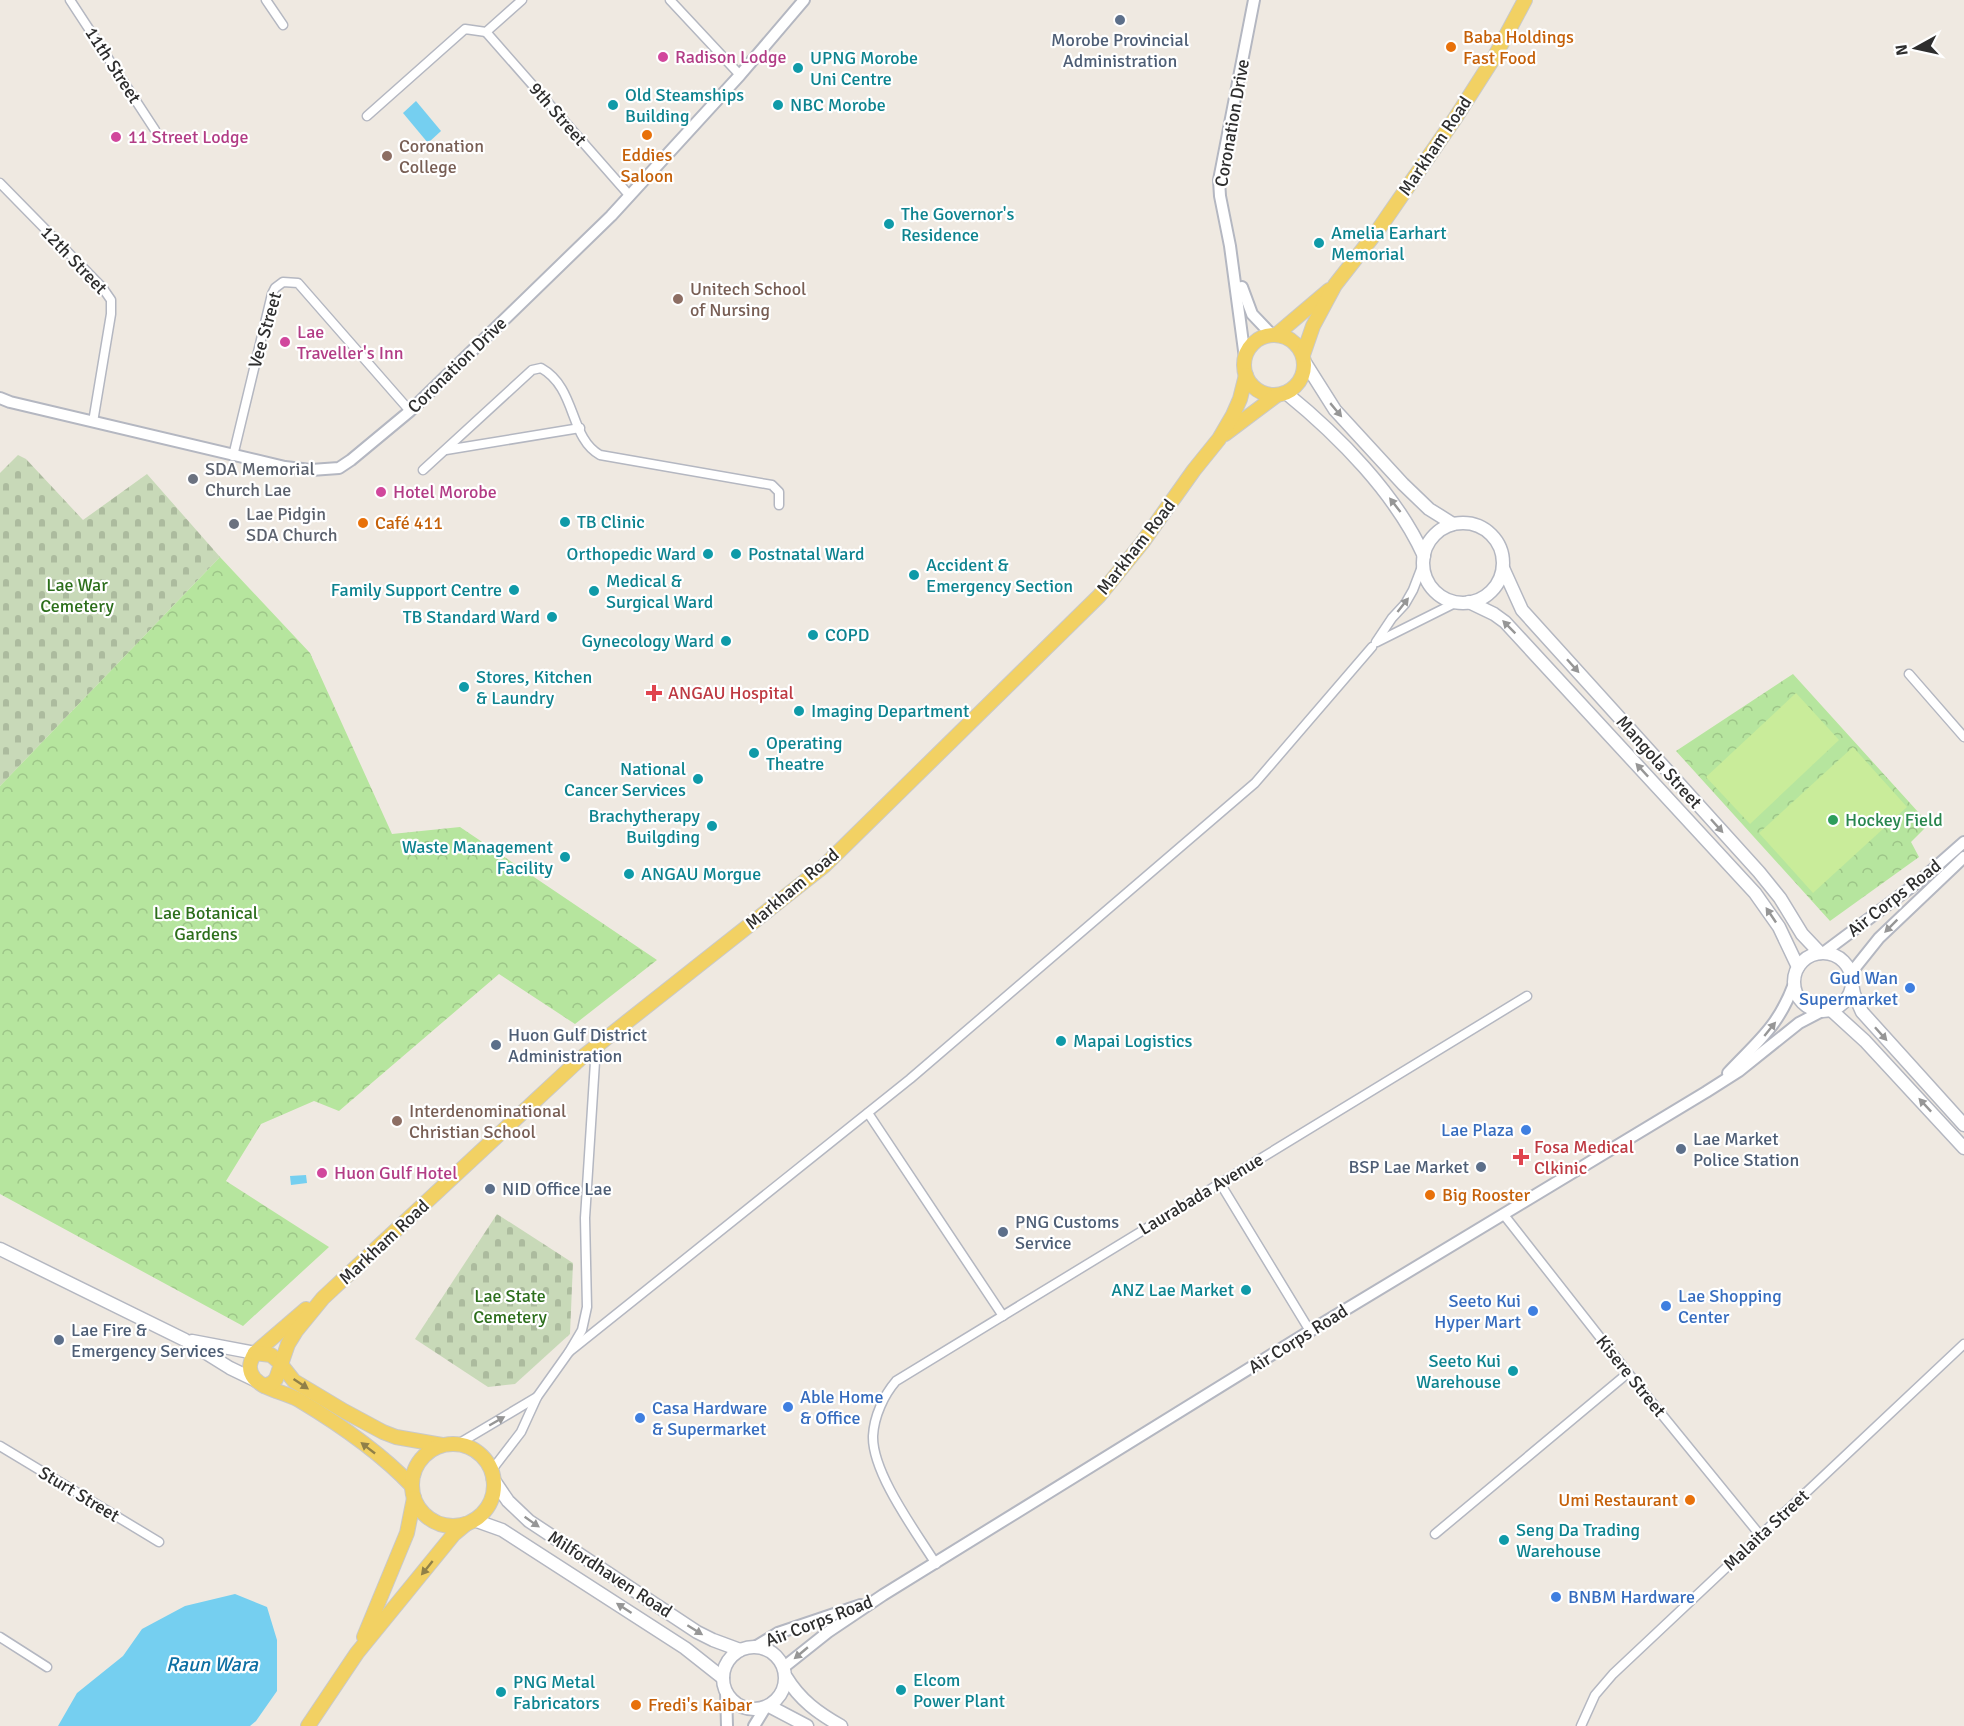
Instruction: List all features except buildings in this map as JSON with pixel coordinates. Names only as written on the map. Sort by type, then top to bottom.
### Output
[{"type":"main road","name":"Markham Road","points":[[1303,358],[1313,326],[1335,285],[1378,230],[1456,117],[1495,56],[1525,0]]},
{"type":"main road","name":"Markham Road","points":[[1274,335],[1335,285]]},
{"type":"main road","points":[[1424,560],[1409,525],[1386,494],[1330,432],[1311,413],[1282,394],[1262,392],[1255,388],[1246,375],[1245,358],[1255,342],[1263,337],[1274,335],[1292,341],[1335,410],[1403,484],[1429,509],[1453,524]]},
{"type":"main road","points":[[1282,394],[1298,383],[1304,369],[1303,358]]},
{"type":"main road","name":"Markham Road","points":[[255,1353],[300,1314],[323,1298],[596,1046],[824,866],[1099,596],[1142,543],[1219,439],[1237,407],[1246,375]]},
{"type":"main road","name":"Markham Road","points":[[1219,439],[1263,404],[1282,394]]},
{"type":"main road","points":[[1453,524],[1471,524],[1482,527],[1490,534],[1502,552],[1503,568],[1500,578],[1488,594],[1463,602],[1447,599],[1437,593],[1425,575],[1424,560],[1428,545],[1442,529],[1453,524]]},
{"type":"main road","name":"Mangola Street","points":[[1503,568],[1522,610],[1758,872],[1780,898],[1802,934],[1821,953]]},
{"type":"main road","name":"Mangola Street","points":[[1463,602],[1494,614],[1505,622],[1755,893],[1779,927],[1798,967]]},
{"type":"main road","points":[[1964,1125],[1862,1012],[1852,979],[1843,961],[1830,953],[1821,953],[1811,955],[1798,967],[1794,984],[1796,992],[1806,1005],[1826,1010],[1865,1041],[1964,1148]]},
{"type":"main road","points":[[1826,1010],[1846,1000],[1852,979]]},
{"type":"main road","points":[[0,1249],[185,1340],[261,1384],[290,1395],[348,1432],[400,1473],[424,1513],[440,1524],[453,1526],[470,1522]]},
{"type":"main road","name":"Markham Road","points":[[261,1384],[272,1383],[276,1379],[283,1354],[296,1331],[323,1298]]},
{"type":"main road","points":[[185,1340],[271,1355],[294,1381],[344,1411],[396,1437],[442,1445],[467,1446],[479,1453],[487,1463],[492,1475],[494,1488],[491,1501],[484,1512],[454,1534],[357,1653],[312,1725]]},
{"type":"main road","points":[[255,1353],[249,1368],[261,1384]]},
{"type":"main road","points":[[357,1653],[406,1533],[414,1473],[420,1461],[429,1451],[442,1445]]},
{"type":"main road","name":"Milfordhaven Road","points":[[492,1475],[508,1501],[529,1521],[697,1632],[740,1650]]},
{"type":"main road","name":"Milfordhaven Road","points":[[470,1522],[502,1530],[685,1648],[723,1678]]},
{"type":"main road","points":[[785,1672],[784,1687],[780,1696],[767,1707],[755,1710],[736,1704],[726,1691],[723,1678],[728,1662],[740,1650],[755,1647],[767,1649],[777,1657],[785,1672],[794,1690],[806,1703],[841,1726]]},
{"type":"main road","points":[[767,1707],[807,1726]]},
{"type":"street","name":"11th Street","points":[[70,0],[155,130]]},
{"type":"street","points":[[266,0],[283,25]]},
{"type":"street","points":[[367,116],[465,29],[486,32],[522,0]]},
{"type":"street","points":[[670,0],[740,75]]},
{"type":"street","name":"Coronation Drive","points":[[0,398],[232,456],[311,470],[339,468],[410,411],[630,196],[740,75],[804,0]]},
{"type":"street","name":"Coronation Drive","points":[[1245,358],[1219,180],[1254,0]]},
{"type":"street","name":"9th Street","points":[[486,32],[630,196]]},
{"type":"street","name":"12th Street","points":[[0,183],[102,287],[111,300],[111,314],[93,422]]},
{"type":"street","name":"Coronation Drive","points":[[1230,246],[1249,309],[1257,320],[1274,335]]},
{"type":"street","name":"Vee Street","points":[[232,456],[272,294],[275,288],[283,282],[298,283],[410,411]]},
{"type":"street","points":[[423,470],[532,370],[541,368],[552,374],[563,388],[590,449],[600,455],[772,485],[779,492],[779,505]]},
{"type":"street","points":[[445,450],[580,428]]},
{"type":"street","points":[[1424,560],[1405,604],[1392,618],[1376,642],[1463,602]]},
{"type":"street","points":[[569,1352],[920,1071],[1255,783],[1372,647]]},
{"type":"street","points":[[1909,674],[1964,737]]},
{"type":"street","name":"Air Corps Road","points":[[1821,953],[1923,879],[1964,842]]},
{"type":"street","name":"Air Corps Road","points":[[1852,979],[1862,957],[1964,857]]},
{"type":"street","name":"Air Corps Road","points":[[1715,1086],[1770,1030],[1780,1016],[1794,984]]},
{"type":"street","name":"Laurabada Avenue","points":[[936,1564],[889,1486],[877,1460],[873,1435],[886,1393],[896,1381],[1527,996]]},
{"type":"street","name":"Air Corps Road","points":[[785,1672],[828,1632],[883,1596],[1310,1331],[1715,1086],[1739,1071],[1799,1023],[1826,1010]]},
{"type":"street","points":[[492,1475],[521,1432],[537,1397],[582,1330],[586,1307],[585,1218],[596,1046]]},
{"type":"street","points":[[868,1113],[1003,1316]]},
{"type":"street","points":[[1220,1183],[1310,1331]]},
{"type":"street","name":"Kisere Street","points":[[1504,1215],[1628,1373],[1760,1535]]},
{"type":"street","name":"Malaita Street","points":[[1581,1726],[1595,1695],[1613,1674],[1964,1344]]},
{"type":"street","points":[[1435,1534],[1628,1373]]},
{"type":"street","points":[[458,1444],[537,1397]]},
{"type":"street","name":"Sturt Street","points":[[0,1446],[159,1542]]},
{"type":"street","name":"Air Corps Road","points":[[755,1647],[778,1633],[883,1596]]},
{"type":"street","points":[[0,1637],[47,1667]]},
{"type":"street","points":[[726,1691],[727,1726]]},
{"type":"street","points":[[754,1726],[767,1707]]},
{"type":"green space","name":"Lae War Cemetery","points":[[18,455],[26,459],[83,520],[147,474],[220,557],[0,786],[0,473]]},
{"type":"green space","name":"Lae Botanical Gardens","points":[[220,557],[310,653],[392,834],[460,827],[657,960],[575,1024],[499,974],[339,1111],[314,1101],[261,1124],[226,1181],[329,1247],[243,1326],[0,1194],[0,786]]},
{"type":"green space","points":[[1793,674],[1929,824],[1911,842],[1919,857],[1830,921],[1676,751]]},
{"type":"green space","points":[[1796,693],[1839,740],[1750,824],[1706,777]]},
{"type":"green space","name":"Hockey Field","points":[[1853,747],[1907,807],[1813,893],[1759,833]]},
{"type":"green space","name":"Lae State Cemetery","points":[[497,1214],[573,1263],[570,1334],[515,1384],[488,1387],[415,1339]]},
{"type":"water","points":[[416,101],[441,131],[428,143],[403,113]]},
{"type":"water","points":[[306,1175],[307,1183],[291,1185],[290,1176]]},
{"type":"water","name":"Raun Wara","points":[[235,1594],[267,1607],[277,1640],[277,1691],[250,1726],[58,1726],[77,1693],[123,1656],[142,1629],[185,1606]]},
{"type":"place","name":"Morobe Provincial Administration","points":[[1120,20]]},
{"type":"place","name":"Baba Holdings Fast Food","points":[[1451,47]]},
{"type":"place","name":"Radison Lodge","points":[[663,57]]},
{"type":"place","name":"UPNG Morobe Uni Centre","points":[[798,68]]},
{"type":"place","name":"Old Steamships Building","points":[[613,105]]},
{"type":"place","name":"NBC Morobe","points":[[778,105]]},
{"type":"place","name":"Eddies Saloon","points":[[647,135]]},
{"type":"place","name":"11 Street Lodge","points":[[116,137]]},
{"type":"place","name":"Coronation College","points":[[387,156]]},
{"type":"place","name":"The Governor's Residence","points":[[889,224]]},
{"type":"place","name":"Amelia Earhart Memorial","points":[[1319,243]]},
{"type":"place","name":"Unitech School of Nursing","points":[[678,299]]},
{"type":"place","name":"Lae Traveller's Inn","points":[[285,342]]},
{"type":"place","name":"SDA Memorial Church Lae","points":[[193,479]]},
{"type":"place","name":"Hotel Morobe","points":[[381,492]]},
{"type":"place","name":"TB Clinic","points":[[565,522]]},
{"type":"place","name":"Café 411","points":[[363,523]]},
{"type":"place","name":"Lae Pidgin SDA Church","points":[[234,524]]},
{"type":"place","name":"Orthopedic Ward","points":[[708,554]]},
{"type":"place","name":"Postnatal Ward","points":[[736,554]]},
{"type":"place","name":"Accident & Emergency Section","points":[[914,575]]},
{"type":"place","name":"Family Support Centre","points":[[514,590]]},
{"type":"place","name":"Medical & Surgical Ward","points":[[594,591]]},
{"type":"place","name":"TB Standard Ward","points":[[552,617]]},
{"type":"place","name":"COPD","points":[[813,635]]},
{"type":"place","name":"Gynecology Ward","points":[[726,641]]},
{"type":"place","name":"Stores, Kitchen & Laundry","points":[[464,687]]},
{"type":"place","name":"ANGAU Hospital","points":[[654,693]]},
{"type":"place","name":"Imaging Department","points":[[799,711]]},
{"type":"place","name":"Operating Theatre","points":[[754,753]]},
{"type":"place","name":"National Cancer Services","points":[[698,779]]},
{"type":"place","name":"Hockey Field","points":[[1833,820]]},
{"type":"place","name":"Brachytherapy Builgding","points":[[712,826]]},
{"type":"place","name":"Waste Management Facility","points":[[565,857]]},
{"type":"place","name":"ANGAU Morgue","points":[[629,874]]},
{"type":"place","name":"Gud Wan Supermarket","points":[[1910,988]]},
{"type":"place","name":"Mapai Logistics","points":[[1061,1041]]},
{"type":"place","name":"Huon Gulf District Administration","points":[[496,1045]]},
{"type":"place","name":"Interdenominational Christian School","points":[[397,1121]]},
{"type":"place","name":"Lae Plaza","points":[[1526,1130]]},
{"type":"place","name":"Lae Market Police Station","points":[[1681,1149]]},
{"type":"place","name":"Fosa Medical Clkinic","points":[[1521,1157]]},
{"type":"place","name":"BSP Lae Market","points":[[1481,1167]]},
{"type":"place","name":"Huon Gulf Hotel","points":[[322,1173]]},
{"type":"place","name":"NID Office Lae","points":[[490,1189]]},
{"type":"place","name":"Big Rooster","points":[[1430,1195]]},
{"type":"place","name":"PNG Customs Service","points":[[1003,1232]]},
{"type":"place","name":"ANZ Lae Market","points":[[1246,1290]]},
{"type":"place","name":"Lae Shopping Center","points":[[1666,1306]]},
{"type":"place","name":"Seeto Kui Hyper Mart","points":[[1533,1311]]},
{"type":"place","name":"Lae Fire & Emergency Services","points":[[59,1340]]},
{"type":"place","name":"Seeto Kui Warehouse","points":[[1513,1371]]},
{"type":"place","name":"Able Home & Office","points":[[788,1407]]},
{"type":"place","name":"Casa Hardware & Supermarket","points":[[640,1418]]},
{"type":"place","name":"Umi Restaurant","points":[[1690,1500]]},
{"type":"place","name":"Seng Da Trading Warehouse","points":[[1504,1540]]},
{"type":"place","name":"BNBM Hardware","points":[[1556,1597]]},
{"type":"place","name":"Elcom Power Plant","points":[[901,1690]]},
{"type":"place","name":"PNG Metal Fabricators","points":[[501,1692]]},
{"type":"place","name":"Fredi's Kaibar","points":[[636,1705]]}]
